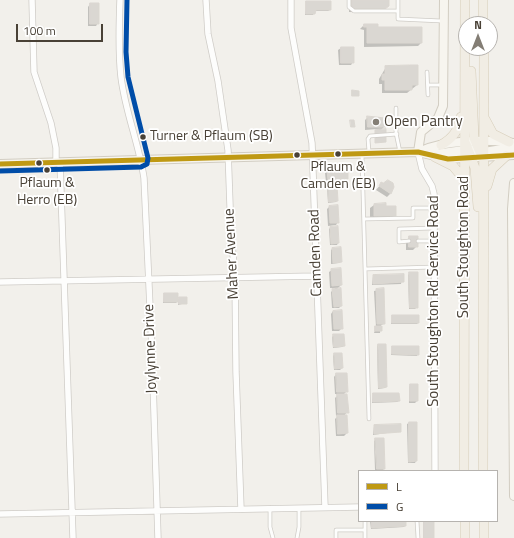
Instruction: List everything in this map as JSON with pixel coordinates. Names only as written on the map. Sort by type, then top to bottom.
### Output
[{"type":"main road","name":"South Stoughton Road","points":[[465,0],[465,16]]},
{"type":"main road","points":[[483,0],[484,16]]},
{"type":"main road","name":"South Stoughton Road","points":[[466,56],[465,106],[483,193],[483,470]]},
{"type":"main road","points":[[469,56],[474,151],[483,252]]},
{"type":"main road","name":"South Stoughton Road","points":[[464,470],[464,179],[484,117],[484,56]]},
{"type":"main road","points":[[441,145],[455,133],[465,106]]},
{"type":"main road","points":[[484,117],[493,134],[512,144]]},
{"type":"main road","points":[[483,193],[492,169],[510,156]]},
{"type":"main road","points":[[435,157],[453,166],[464,179]]},
{"type":"main road","points":[[465,522],[465,538]]},
{"type":"main road","points":[[484,522],[484,538]]},
{"type":"street","points":[[32,0],[34,72],[51,123],[58,162],[64,282],[73,538]]},
{"type":"street","name":"Joylynne Drive","points":[[120,0],[119,52],[121,78],[144,178],[158,538]]},
{"type":"street","name":"Maher Avenue","points":[[206,0],[208,34],[218,81],[228,157],[231,233],[235,277],[236,372],[241,509]]},
{"type":"street","name":"Camden Road","points":[[290,0],[291,28],[311,130],[313,155],[325,507]]},
{"type":"street","name":"South Stoughton Rd Service Road","points":[[435,470],[435,208],[432,186],[424,173],[418,152],[421,132],[438,118],[442,110],[444,85],[444,0]]},
{"type":"street","points":[[418,152],[435,157],[512,144]]},
{"type":"street","points":[[418,152],[441,145],[510,156]]},
{"type":"street","points":[[0,164],[365,153],[418,152],[435,154],[474,151]]},
{"type":"street","points":[[514,183],[514,496]]},
{"type":"street","points":[[0,282],[64,282],[317,276]]},
{"type":"street","points":[[0,514],[157,512],[358,506]]},
{"type":"lane","points":[[349,0],[349,7],[354,11],[398,11]]},
{"type":"lane","points":[[398,0],[398,19],[444,21]]},
{"type":"lane","points":[[428,72],[428,95]]},
{"type":"lane","points":[[428,85],[444,85]]},
{"type":"lane","points":[[396,108],[397,134],[400,153]]},
{"type":"lane","points":[[369,419],[364,220],[365,153],[368,138],[370,136],[397,134]]},
{"type":"lane","points":[[364,220],[413,218],[413,208],[435,208]]},
{"type":"lane","points":[[409,241],[399,242],[399,230],[435,228]]},
{"type":"lane","points":[[418,241],[434,241]]},
{"type":"lane","points":[[366,269],[434,267]]},
{"type":"lane","points":[[270,508],[270,527],[273,538]]},
{"type":"lane","points":[[297,538],[299,527],[299,508]]},
{"type":"lane","points":[[364,522],[365,538]]},
{"type":"lane","points":[[418,522],[418,538]]},
{"type":"lane","points":[[336,538],[336,530],[365,530]]},
{"type":"building","points":[[352,0],[389,0],[389,6],[385,9],[352,9]]},
{"type":"building","points":[[306,1],[331,1],[331,10],[316,10],[315,14],[306,14]]},
{"type":"building","points":[[90,3],[99,3],[99,24],[90,24]]},
{"type":"building","points":[[364,24],[378,24],[378,27],[422,27],[422,43],[367,43],[367,27],[364,27]]},
{"type":"building","points":[[341,47],[354,47],[354,63],[341,63]]},
{"type":"building","points":[[418,65],[418,85],[412,85],[412,90],[385,90],[385,80],[382,80],[382,74],[385,74],[385,66]]},
{"type":"building","points":[[352,90],[359,91],[359,96],[352,96]]},
{"type":"building","name":"Open Pantry","points":[[367,116],[385,118],[386,127],[368,127]]},
{"type":"building","points":[[350,120],[354,120],[355,127],[351,127]]},
{"type":"building","points":[[386,129],[386,142],[375,143],[375,130]]},
{"type":"building","points":[[348,168],[348,179],[328,180],[327,170]]},
{"type":"building","points":[[388,180],[393,183],[394,187],[391,194],[379,186],[381,182],[383,183]]},
{"type":"building","points":[[328,185],[337,185],[338,201],[329,202]]},
{"type":"building","points":[[386,203],[386,206],[396,206],[396,216],[374,216],[374,204]]},
{"type":"building","points":[[338,205],[339,223],[330,223],[329,206]]},
{"type":"building","points":[[338,226],[339,243],[331,244],[330,227]]},
{"type":"building","points":[[409,236],[418,236],[418,247],[409,247]]},
{"type":"building","points":[[341,247],[342,262],[333,263],[332,248]]},
{"type":"building","points":[[341,268],[342,285],[332,286],[331,269]]},
{"type":"building","points":[[409,272],[418,272],[418,308],[410,308]]},
{"type":"building","points":[[404,274],[404,282],[373,284],[373,275]]},
{"type":"building","points":[[341,288],[342,306],[334,307],[332,289]]},
{"type":"building","points":[[384,288],[385,324],[377,324],[376,289]]},
{"type":"building","points":[[164,293],[178,293],[178,302],[164,302]]},
{"type":"building","points":[[179,297],[187,297],[187,304],[179,304]]},
{"type":"building","points":[[342,310],[343,329],[334,329],[333,311]]},
{"type":"building","points":[[392,315],[419,315],[419,323],[392,323]]},
{"type":"building","points":[[375,326],[382,326],[382,331],[375,331]]},
{"type":"building","points":[[333,334],[344,334],[345,346],[334,347]]},
{"type":"building","points":[[378,344],[386,344],[387,387],[379,388]]},
{"type":"building","points":[[392,346],[419,346],[419,355],[392,354]]},
{"type":"building","points":[[334,353],[342,353],[343,368],[335,369]]},
{"type":"building","points":[[336,373],[347,373],[348,392],[337,392]]},
{"type":"building","points":[[410,384],[418,384],[418,401],[410,401]]},
{"type":"building","points":[[373,393],[399,393],[400,401],[373,402]]},
{"type":"building","points":[[337,394],[347,394],[349,413],[338,413]]},
{"type":"building","points":[[337,415],[347,415],[348,433],[338,434]]},
{"type":"building","points":[[409,422],[417,422],[417,461],[409,462]]},
{"type":"building","points":[[401,424],[401,432],[374,434],[374,425]]},
{"type":"building","points":[[375,438],[384,438],[385,469],[377,469]]},
{"type":"building","points":[[372,522],[406,522],[406,526],[372,528]]},
{"type":"building","points":[[424,522],[434,522],[434,538],[424,538]]},
{"type":"transit line","name":"G","points":[[0,171],[141,167],[147,164],[148,158],[128,77],[126,52],[127,0]]},
{"type":"transit line","name":"L","points":[[0,164],[418,152],[448,159],[514,155]]},
{"type":"place","name":"Open Pantry","points":[[376,122]]},
{"type":"place","name":"Turner & Pflaum (SB)","points":[[143,137]]},
{"type":"place","name":"Pflaum & Camden (EB)","points":[[338,154]]},
{"type":"place","name":"Pflaum & Herro (EB)","points":[[47,170]]}]
